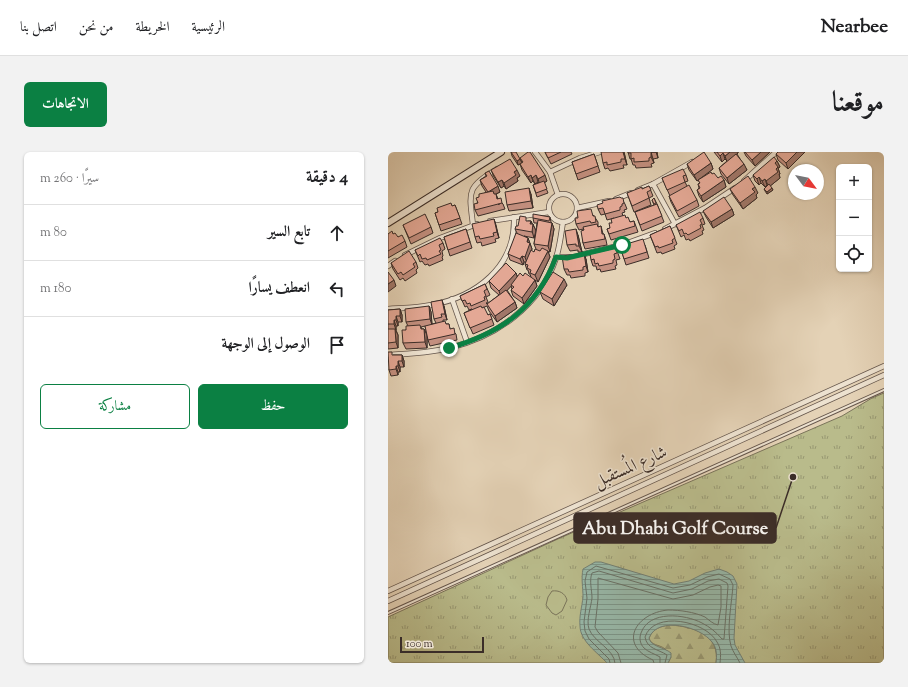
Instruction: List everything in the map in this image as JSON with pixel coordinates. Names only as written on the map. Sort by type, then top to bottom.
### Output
[{"type":"street","points":[[388,223],[500,152]]},
{"type":"street","points":[[535,152],[550,172],[558,195]]},
{"type":"street","points":[[550,172],[580,158],[600,152]]},
{"type":"street","points":[[556,257],[567,258],[608,249],[636,241],[675,224],[705,208],[729,192],[776,152]]},
{"type":"street","points":[[577,208],[619,198],[654,184],[697,158]]},
{"type":"street","points":[[473,226],[470,198],[474,188],[481,179],[505,165]]},
{"type":"street","points":[[654,184],[675,224]]},
{"type":"street","points":[[565,194],[572,197],[577,204],[577,208],[577,212],[573,218],[563,222],[556,220],[549,212],[551,200],[558,195],[565,194]]},
{"type":"street","points":[[388,266],[427,243],[452,233],[473,226],[514,217],[549,212]]},
{"type":"street","points":[[388,309],[431,305],[469,292],[487,281],[501,266],[508,254],[512,239],[514,217]]},
{"type":"street","points":[[388,355],[437,351],[467,342],[496,329],[523,310],[542,287],[556,257],[563,222]]},
{"type":"street","points":[[452,299],[467,342]]},
{"type":"street","name":"شارع المُستقبل","points":[[388,591],[884,366]]},
{"type":"street","name":"شارع المُستقبل","points":[[388,601],[884,375]]},
{"type":"lane","points":[[388,613],[884,390]]},
{"type":"green space","points":[[884,393],[884,663],[388,663],[388,617],[560,538],[842,416],[872,398]]},
{"type":"green space","points":[[552,591],[561,592],[567,600],[562,611],[556,615],[552,613],[546,605],[548,597]]},
{"type":"green space","points":[[671,625],[696,630],[710,639],[714,645],[716,653],[716,663],[668,663],[671,657],[665,649],[653,644],[649,638],[658,628]]},
{"type":"water","points":[[595,562],[601,562],[674,584],[689,581],[705,573],[719,569],[733,576],[737,584],[734,638],[735,645],[745,663],[716,663],[716,649],[707,637],[690,628],[670,625],[661,627],[654,631],[649,638],[652,643],[671,653],[668,663],[607,663],[586,642],[580,626],[583,597],[583,569]]},
{"type":"building","points":[[511,152],[516,152],[520,159],[517,161]]},
{"type":"building","points":[[530,152],[545,175],[538,179],[536,175],[532,178],[531,175],[528,177],[520,164],[523,162],[520,158]]},
{"type":"building","points":[[545,152],[561,152],[548,158]]},
{"type":"building","points":[[601,152],[623,152],[625,159],[621,159],[621,162],[607,165],[607,162],[603,163]]},
{"type":"building","points":[[628,152],[651,152],[651,157],[649,158],[649,161],[634,162],[634,158],[631,159],[631,153]]},
{"type":"building","points":[[704,152],[711,163],[694,175],[687,164]]},
{"type":"building","points":[[717,152],[730,152],[725,156],[723,153],[720,156]]},
{"type":"building","points":[[745,152],[761,152],[752,160]]},
{"type":"building","points":[[778,152],[797,152],[786,163],[776,154]]},
{"type":"building","points":[[594,154],[598,166],[576,174],[572,162]]},
{"type":"building","points":[[736,154],[744,164],[727,178],[719,168]]},
{"type":"building","points":[[774,157],[777,161],[775,163],[778,167],[776,169],[778,172],[766,181],[765,179],[762,181],[759,177],[757,179],[753,175]]},
{"type":"building","points":[[510,159],[517,170],[514,172],[516,175],[504,183],[502,180],[498,182],[491,170]]},
{"type":"building","points":[[683,169],[686,175],[683,176],[685,182],[667,190],[662,178]]},
{"type":"building","points":[[489,171],[498,186],[488,192],[480,180],[487,176],[485,173]]},
{"type":"building","points":[[711,172],[718,178],[721,176],[724,180],[701,196],[697,190],[700,188],[698,184],[700,183],[698,180]]},
{"type":"building","points":[[748,176],[755,187],[752,189],[755,192],[740,203],[730,189]]},
{"type":"building","points":[[544,181],[547,189],[536,193],[533,185]]},
{"type":"building","points":[[769,184],[772,188],[767,192],[764,189]]},
{"type":"building","points":[[689,185],[697,200],[677,211],[669,196]]},
{"type":"building","points":[[649,186],[651,190],[647,192],[649,198],[632,206],[627,193]]},
{"type":"building","points":[[529,188],[531,201],[507,205],[505,192]]},
{"type":"building","points":[[493,191],[494,194],[496,194],[497,199],[501,198],[502,203],[475,210],[474,204],[478,203],[476,198],[479,197],[479,194]]},
{"type":"building","points":[[620,197],[623,198],[624,203],[620,207],[620,210],[605,214],[603,208],[598,209],[597,205],[603,203],[602,201]]},
{"type":"building","points":[[724,197],[732,209],[711,222],[703,211]]},
{"type":"building","points":[[654,198],[656,203],[654,204],[652,200]]},
{"type":"building","points":[[451,203],[452,206],[455,205],[460,218],[439,225],[435,213],[438,212],[437,208]]},
{"type":"building","points":[[657,204],[662,216],[640,225],[635,212]]},
{"type":"building","points":[[591,209],[593,216],[595,216],[596,222],[591,223],[590,221],[576,224],[575,218],[578,218],[577,211]]},
{"type":"building","points":[[700,212],[703,218],[700,220],[702,224],[700,225],[701,228],[688,235],[686,233],[684,234],[682,229],[679,231],[676,225]]},
{"type":"building","points":[[425,214],[431,227],[409,238],[403,225]]},
{"type":"building","points":[[533,214],[550,217],[549,221],[533,218]]},
{"type":"building","points":[[625,215],[626,218],[628,217],[630,222],[634,221],[635,226],[609,234],[607,229],[610,228],[609,223],[612,223],[611,219]]},
{"type":"building","points":[[520,216],[526,217],[526,221],[531,221],[530,224],[533,224],[532,232],[515,229],[516,226],[518,226]]},
{"type":"building","points":[[494,219],[497,232],[493,233],[494,236],[480,239],[479,236],[475,237],[472,224]]},
{"type":"building","points":[[538,220],[552,223],[548,246],[534,244]]},
{"type":"building","points":[[597,224],[598,227],[601,226],[602,234],[604,234],[605,239],[583,243],[581,231],[584,230],[583,227]]},
{"type":"building","points":[[670,226],[675,238],[672,240],[673,243],[659,248],[658,246],[655,247],[650,235]]},
{"type":"building","points":[[466,229],[470,242],[448,250],[444,237]]},
{"type":"building","points":[[576,229],[579,246],[576,246],[576,244],[567,245],[565,231]]},
{"type":"building","points":[[392,231],[393,234],[395,233],[398,237],[402,235],[405,241],[388,251],[388,234]]},
{"type":"building","points":[[516,233],[528,238],[527,242],[530,243],[525,257],[522,256],[520,259],[508,254]]},
{"type":"building","points":[[440,238],[443,243],[439,245],[441,250],[439,251],[441,254],[427,260],[426,258],[422,259],[420,254],[418,256],[415,250]]},
{"type":"building","points":[[643,239],[647,252],[624,259],[620,246]]},
{"type":"building","points":[[542,248],[548,251],[535,275],[530,273],[531,270],[527,268],[528,265],[525,264],[531,250],[534,252],[535,249],[540,251]]},
{"type":"building","points":[[616,248],[617,253],[614,254],[615,259],[613,260],[613,263],[599,266],[598,263],[595,264],[594,259],[591,260],[590,254]]},
{"type":"building","points":[[409,251],[416,262],[413,264],[415,267],[403,275],[401,272],[398,274],[391,263]]},
{"type":"building","points":[[584,253],[586,266],[583,267],[583,270],[569,272],[568,269],[564,269],[562,256]]},
{"type":"building","points":[[506,263],[516,273],[499,291],[489,281]]},
{"type":"building","points":[[388,272],[394,280],[388,284]]},
{"type":"building","points":[[553,272],[564,279],[552,299],[540,292]]},
{"type":"building","points":[[520,273],[523,276],[525,273],[535,280],[522,298],[511,290],[514,287],[511,285]]},
{"type":"building","points":[[485,284],[487,289],[484,291],[486,296],[484,297],[485,300],[471,306],[470,303],[467,304],[465,300],[462,301],[460,296]]},
{"type":"building","points":[[506,290],[515,302],[495,316],[487,304]]},
{"type":"building","points":[[442,300],[445,314],[441,314],[442,317],[434,319],[431,302]]},
{"type":"building","points":[[429,306],[430,319],[406,322],[405,309]]},
{"type":"building","points":[[481,306],[482,308],[484,307],[488,315],[490,314],[492,319],[470,328],[464,313]]},
{"type":"building","points":[[400,309],[400,316],[396,316],[394,324],[388,324],[388,310]]},
{"type":"building","points":[[445,321],[446,324],[449,324],[450,329],[454,328],[455,334],[428,340],[425,326]]},
{"type":"building","points":[[420,325],[421,329],[424,329],[425,342],[403,343],[402,330],[406,330],[406,326]]},
{"type":"building","points":[[388,329],[395,329],[396,342],[388,343]]},
{"type":"building","points":[[388,352],[392,352],[392,355],[402,355],[402,361],[398,361],[398,366],[396,366],[396,369],[389,370]]},
{"type":"place","name":"Abu Dhabi Golf Course","points":[[793,477]]},
{"type":"route","points":[[449,348],[460,345],[496,329],[515,317],[531,302],[542,287],[551,271],[556,257],[567,258],[622,245]]}]
